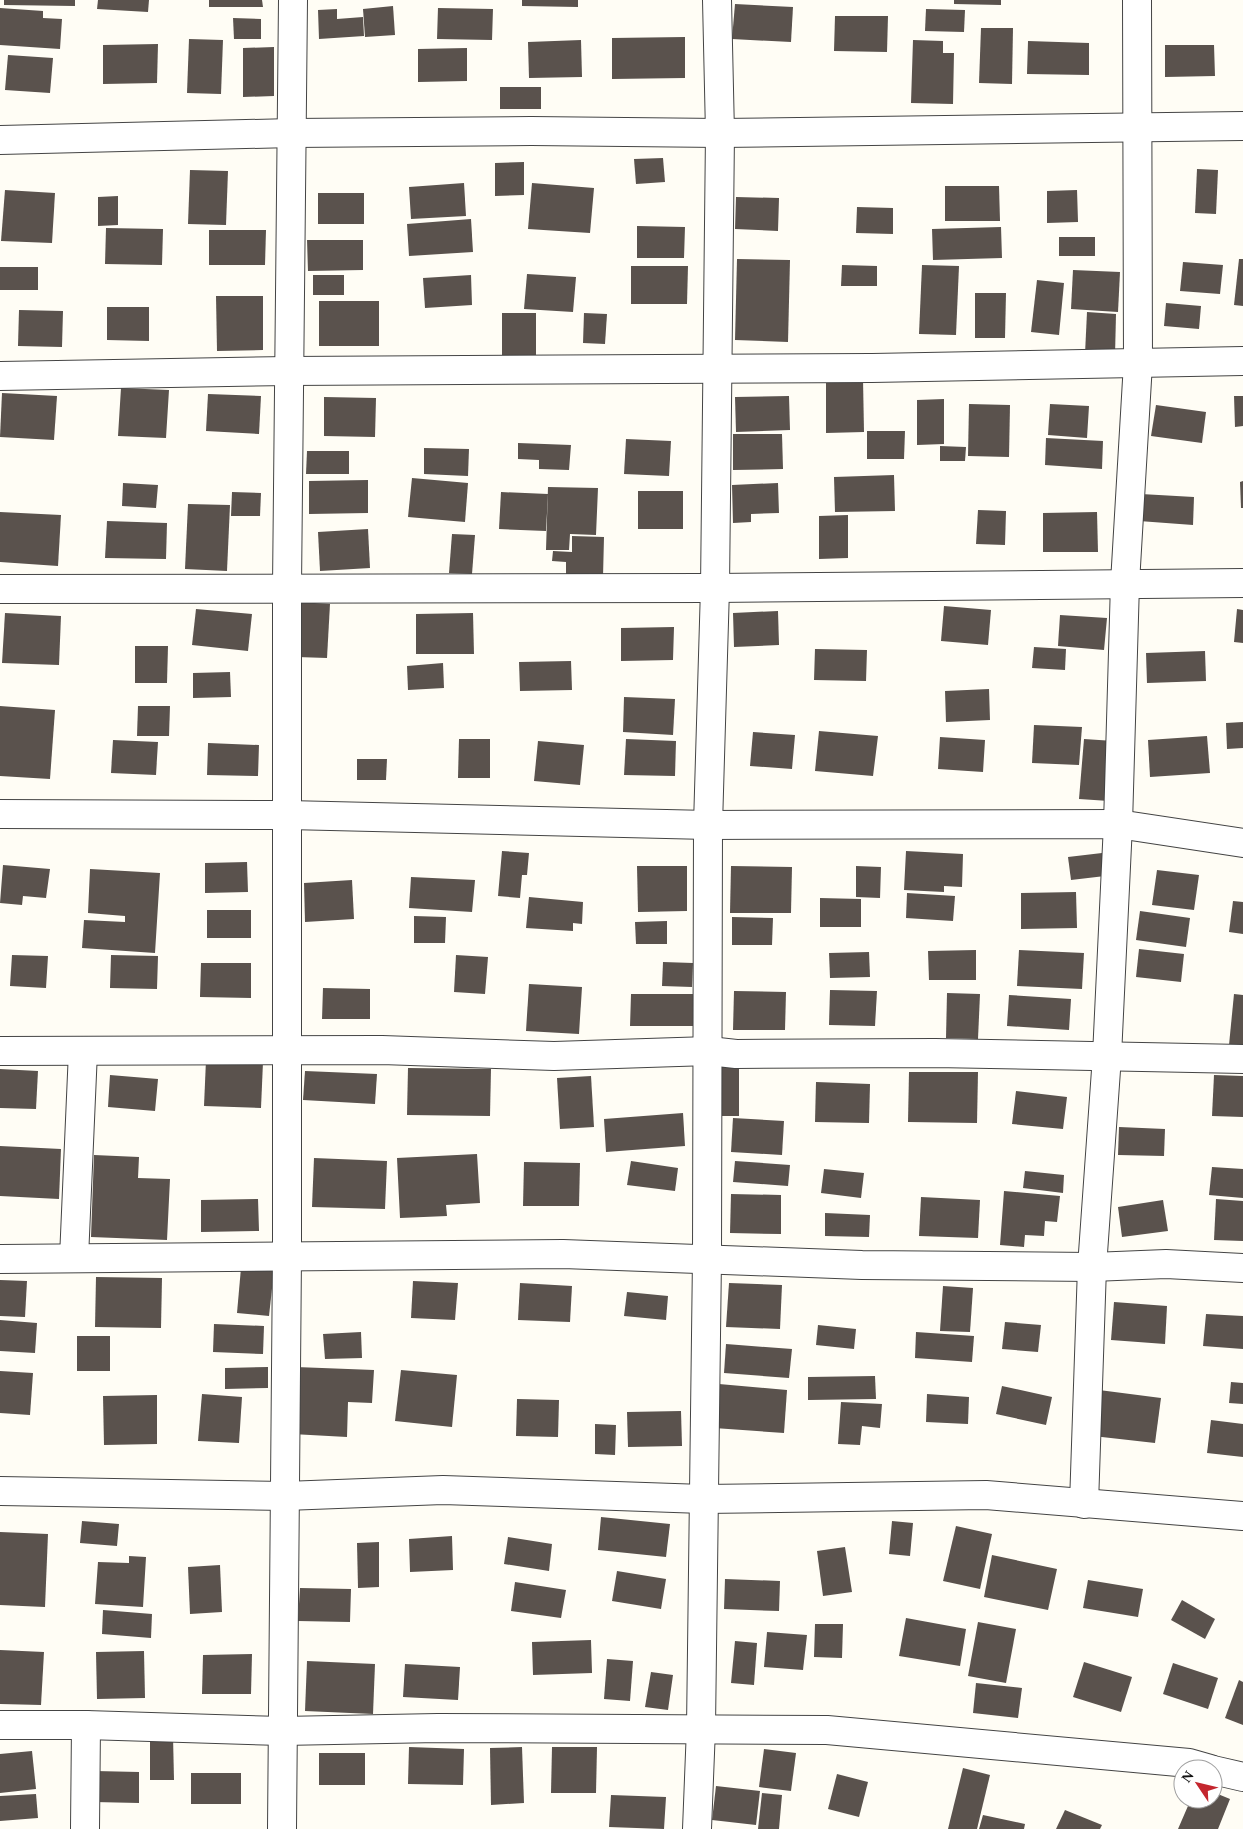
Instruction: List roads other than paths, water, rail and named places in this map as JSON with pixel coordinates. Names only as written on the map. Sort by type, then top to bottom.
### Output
[{"type":"street","points":[[282,1829],[287,1255],[288,371],[293,0]]},
{"type":"street","points":[[697,1829],[701,1728],[709,1051],[708,825],[715,588],[720,132],[717,0]]},
{"type":"street","points":[[1084,1504],[1092,1267],[1107,1056],[1118,824],[1125,583],[1138,363],[1137,0]]},
{"type":"street","points":[[0,140],[292,133],[720,132],[1243,126]]},
{"type":"street","points":[[0,376],[288,371],[717,370],[1243,361]]},
{"type":"street","points":[[0,589],[287,587],[715,588],[1243,583]]},
{"type":"street","points":[[0,814],[288,815],[708,825],[1118,824],[1243,843]]},
{"type":"street","points":[[0,1051],[287,1049],[554,1056],[709,1051],[736,1054],[1107,1056],[1243,1059]]},
{"type":"street","points":[[74,1258],[83,1051]]},
{"type":"street","points":[[0,1259],[563,1254],[862,1265],[1092,1267],[1166,1264],[1243,1268]]},
{"type":"street","points":[[0,1491],[285,1496],[443,1490],[703,1499],[986,1495],[1243,1516]]},
{"type":"street","points":[[0,1725],[86,1725],[282,1731],[438,1728],[563,1731],[701,1728],[827,1730],[1173,1762]]},
{"type":"street","points":[[85,1829],[86,1725]]},
{"type":"street","points":[[1223,1772],[1243,1778]]}]
